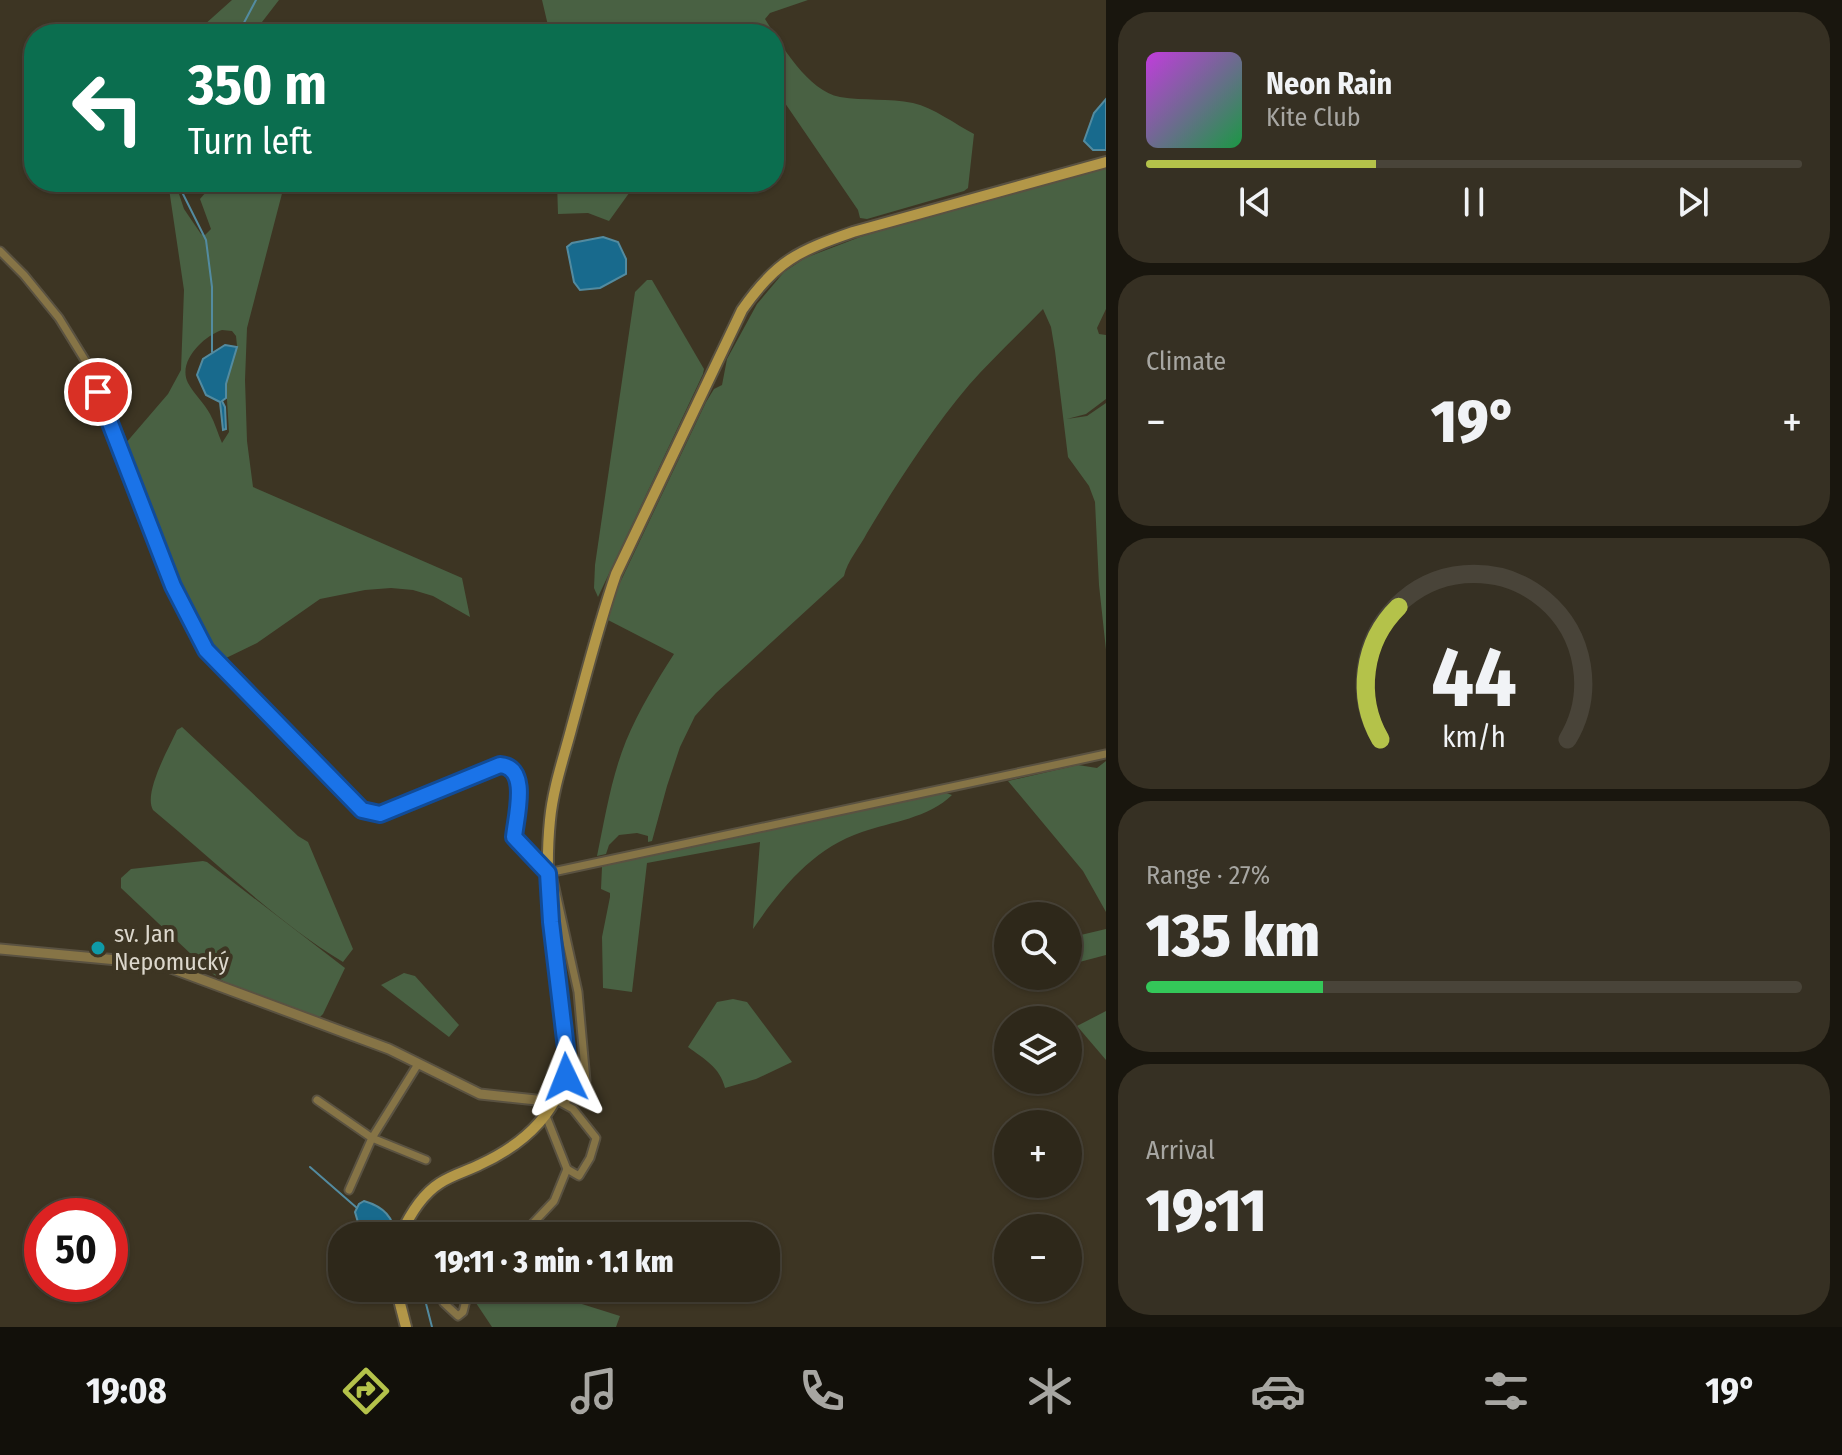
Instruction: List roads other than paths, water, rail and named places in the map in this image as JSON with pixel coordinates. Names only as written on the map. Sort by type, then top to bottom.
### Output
[{"type":"main road","points":[[407,1222],[415,1207],[440,1182],[516,1145],[559,1102],[566,1077],[567,1057],[548,873],[550,817],[557,783],[603,611],[616,574],[729,333],[760,285],[779,265],[815,245],[1106,162]]},
{"type":"main road","points":[[400,1302],[406,1327]]},
{"type":"street","points":[[0,251],[59,318],[88,365],[173,586],[192,627],[212,658],[362,810],[380,814],[500,765],[510,766],[516,772],[519,784],[514,837],[553,879],[578,992],[586,1081],[559,1102]]},
{"type":"street","points":[[548,873],[1106,754]]},
{"type":"street","points":[[0,949],[160,964],[389,1049],[480,1094],[559,1102],[573,1109],[596,1138],[583,1173],[574,1175],[567,1169],[546,1116]]},
{"type":"street","points":[[349,1190],[372,1138],[418,1064]]},
{"type":"street","points":[[317,1100],[372,1138],[426,1160]]},
{"type":"street","points":[[534,1222],[554,1201],[567,1169]]},
{"type":"street","points":[[443,1302],[458,1316],[463,1312],[466,1302]]},
{"type":"water","points":[[1106,99],[1106,150],[1093,150],[1084,141],[1094,113]]},
{"type":"water","points":[[603,237],[618,242],[626,259],[626,274],[600,288],[580,290],[574,282],[567,247],[572,243]]},
{"type":"water","points":[[225,345],[237,347],[226,384],[226,398],[222,401],[226,429],[223,430],[220,402],[206,395],[197,375],[203,359]]},
{"type":"water","points":[[364,1201],[376,1206],[392,1222],[358,1222],[355,1212]]},
{"type":"waterway","points":[[243,24],[256,0]]},
{"type":"waterway","points":[[182,192],[206,240],[212,287],[212,352]]},
{"type":"waterway","points":[[310,1167],[357,1208]]},
{"type":"waterway","points":[[426,1302],[432,1327]]},
{"type":"place","name":"sv. Jan Nepomucký","points":[[98,948]]}]
